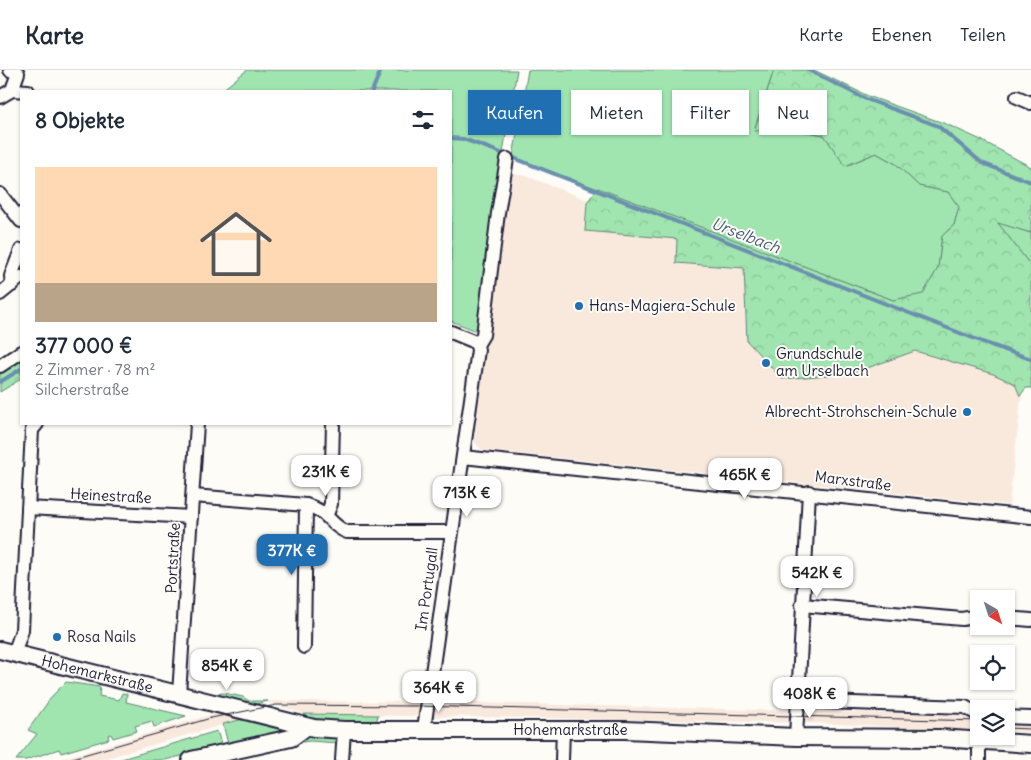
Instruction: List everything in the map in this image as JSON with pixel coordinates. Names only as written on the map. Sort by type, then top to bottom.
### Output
[{"type":"street","points":[[10,70],[18,73],[12,90]]},
{"type":"street","points":[[0,97],[12,90],[20,90]]},
{"type":"street","points":[[1017,97],[1031,103]]},
{"type":"street","name":"Im Portugall","points":[[424,729],[478,350],[477,345],[483,335],[498,213],[507,159]]},
{"type":"street","points":[[0,194],[20,220]]},
{"type":"street","points":[[0,294],[16,281],[11,276],[20,253]]},
{"type":"street","points":[[452,332],[473,341],[477,345]]},
{"type":"street","points":[[0,366],[20,353]]},
{"type":"street","points":[[7,652],[22,630],[32,430],[36,425]]},
{"type":"street","name":"Portstraße","points":[[179,694],[197,425]]},
{"type":"street","points":[[327,514],[331,504],[333,425]]},
{"type":"street","name":"Marxstraße","points":[[463,457],[809,492],[1031,517]]},
{"type":"street","points":[[796,737],[809,492]]},
{"type":"street","points":[[193,496],[306,505],[318,508],[327,514],[338,528],[347,532],[451,532]]},
{"type":"street","points":[[304,647],[306,505]]},
{"type":"street","name":"Heinestraße","points":[[28,508],[191,517]]},
{"type":"street","points":[[802,604],[962,619],[970,618]]},
{"type":"street","points":[[1015,619],[1031,620]]},
{"type":"street","name":"Hohemarkstraße","points":[[7,652],[306,727],[344,730],[563,729],[796,737],[939,738],[970,741]]},
{"type":"street","points":[[797,701],[965,707],[970,710]]},
{"type":"street","points":[[1015,717],[1031,718]]},
{"type":"street","points":[[191,760],[291,738],[306,727]]},
{"type":"street","points":[[562,760],[563,729]]},
{"type":"street","points":[[342,760],[344,730]]},
{"type":"street","name":"Hohemarkstraße","points":[[1015,743],[1031,744]]},
{"type":"street","points":[[979,745],[979,760]]},
{"type":"shaded area","points":[[508,173],[526,176],[1027,370],[1021,401],[1009,505],[482,450],[474,442]]},
{"type":"shaded area","points":[[267,702],[438,702],[927,714],[970,716],[970,730],[812,723],[304,714]]},
{"type":"shaded area","points":[[220,712],[243,719],[100,760],[57,760]]},
{"type":"shaded area","points":[[1015,719],[1031,720],[1031,733],[1015,732]]},
{"type":"green space","points":[[247,70],[517,70],[514,90],[468,90],[468,135],[506,135],[486,252],[477,331],[452,321],[452,90],[222,90]]},
{"type":"green space","points":[[528,70],[774,70],[767,90],[759,90],[759,115],[754,130],[759,130],[759,135],[824,135],[846,166],[876,153],[896,164],[919,186],[948,192],[959,207],[954,225],[942,236],[938,268],[923,295],[893,300],[513,157],[517,135],[561,135],[561,90],[525,90]]},
{"type":"green space","points":[[774,70],[814,70],[868,96],[946,124],[981,140],[1031,167],[1031,233],[998,223],[1031,266],[1031,388],[1026,388],[1020,396],[1015,384],[993,374],[915,351],[853,373],[782,379],[747,341],[744,268],[676,263],[677,239],[585,231],[587,202],[598,188],[893,300],[923,294],[938,268],[942,236],[954,225],[959,207],[948,192],[919,186],[896,164],[876,153],[845,166],[824,135],[827,135],[827,90],[767,90]]},
{"type":"green space","points":[[759,116],[759,131],[754,131]]},
{"type":"green space","points":[[997,222],[1031,233],[1031,266]]},
{"type":"green space","points":[[20,359],[20,380],[0,392],[0,372]]},
{"type":"green space","points":[[66,682],[100,687],[99,696],[119,700],[122,693],[127,694],[126,702],[186,716],[154,727],[152,721],[135,726],[137,731],[113,738],[111,734],[108,735],[109,739],[61,753],[59,749],[26,760],[16,760],[37,734],[28,730],[53,695]]},
{"type":"green space","points":[[224,693],[243,697],[249,701],[268,701],[249,706],[212,697],[214,694]]},
{"type":"green space","points":[[304,714],[378,715],[376,724],[312,721]]},
{"type":"green space","points":[[243,719],[283,729],[282,732],[228,744],[223,724]]},
{"type":"green space","points":[[217,731],[222,746],[165,760],[118,760]]},
{"type":"green space","points":[[308,733],[338,736],[338,743],[310,741],[295,743]]},
{"type":"waterway","points":[[372,90],[381,70]]},
{"type":"waterway","points":[[808,70],[866,99],[938,126],[982,163],[1031,182]]},
{"type":"waterway","name":"Urselbach","points":[[452,138],[463,139],[491,149],[988,344],[1031,359]]},
{"type":"waterway","name":"Urselbach","points":[[0,382],[20,370]]},
{"type":"tram line","points":[[66,760],[211,718],[276,705],[416,706],[970,721]]},
{"type":"tram line","points":[[1015,728],[1031,729]]},
{"type":"place","name":"Hans-Magiera-Schule","points":[[579,306]]},
{"type":"place","name":"Grundschule am Urselbach","points":[[766,363]]},
{"type":"place","name":"Albrecht-Strohschein-Schule","points":[[967,412]]},
{"type":"place","name":"Rosa Nails","points":[[57,637]]}]
